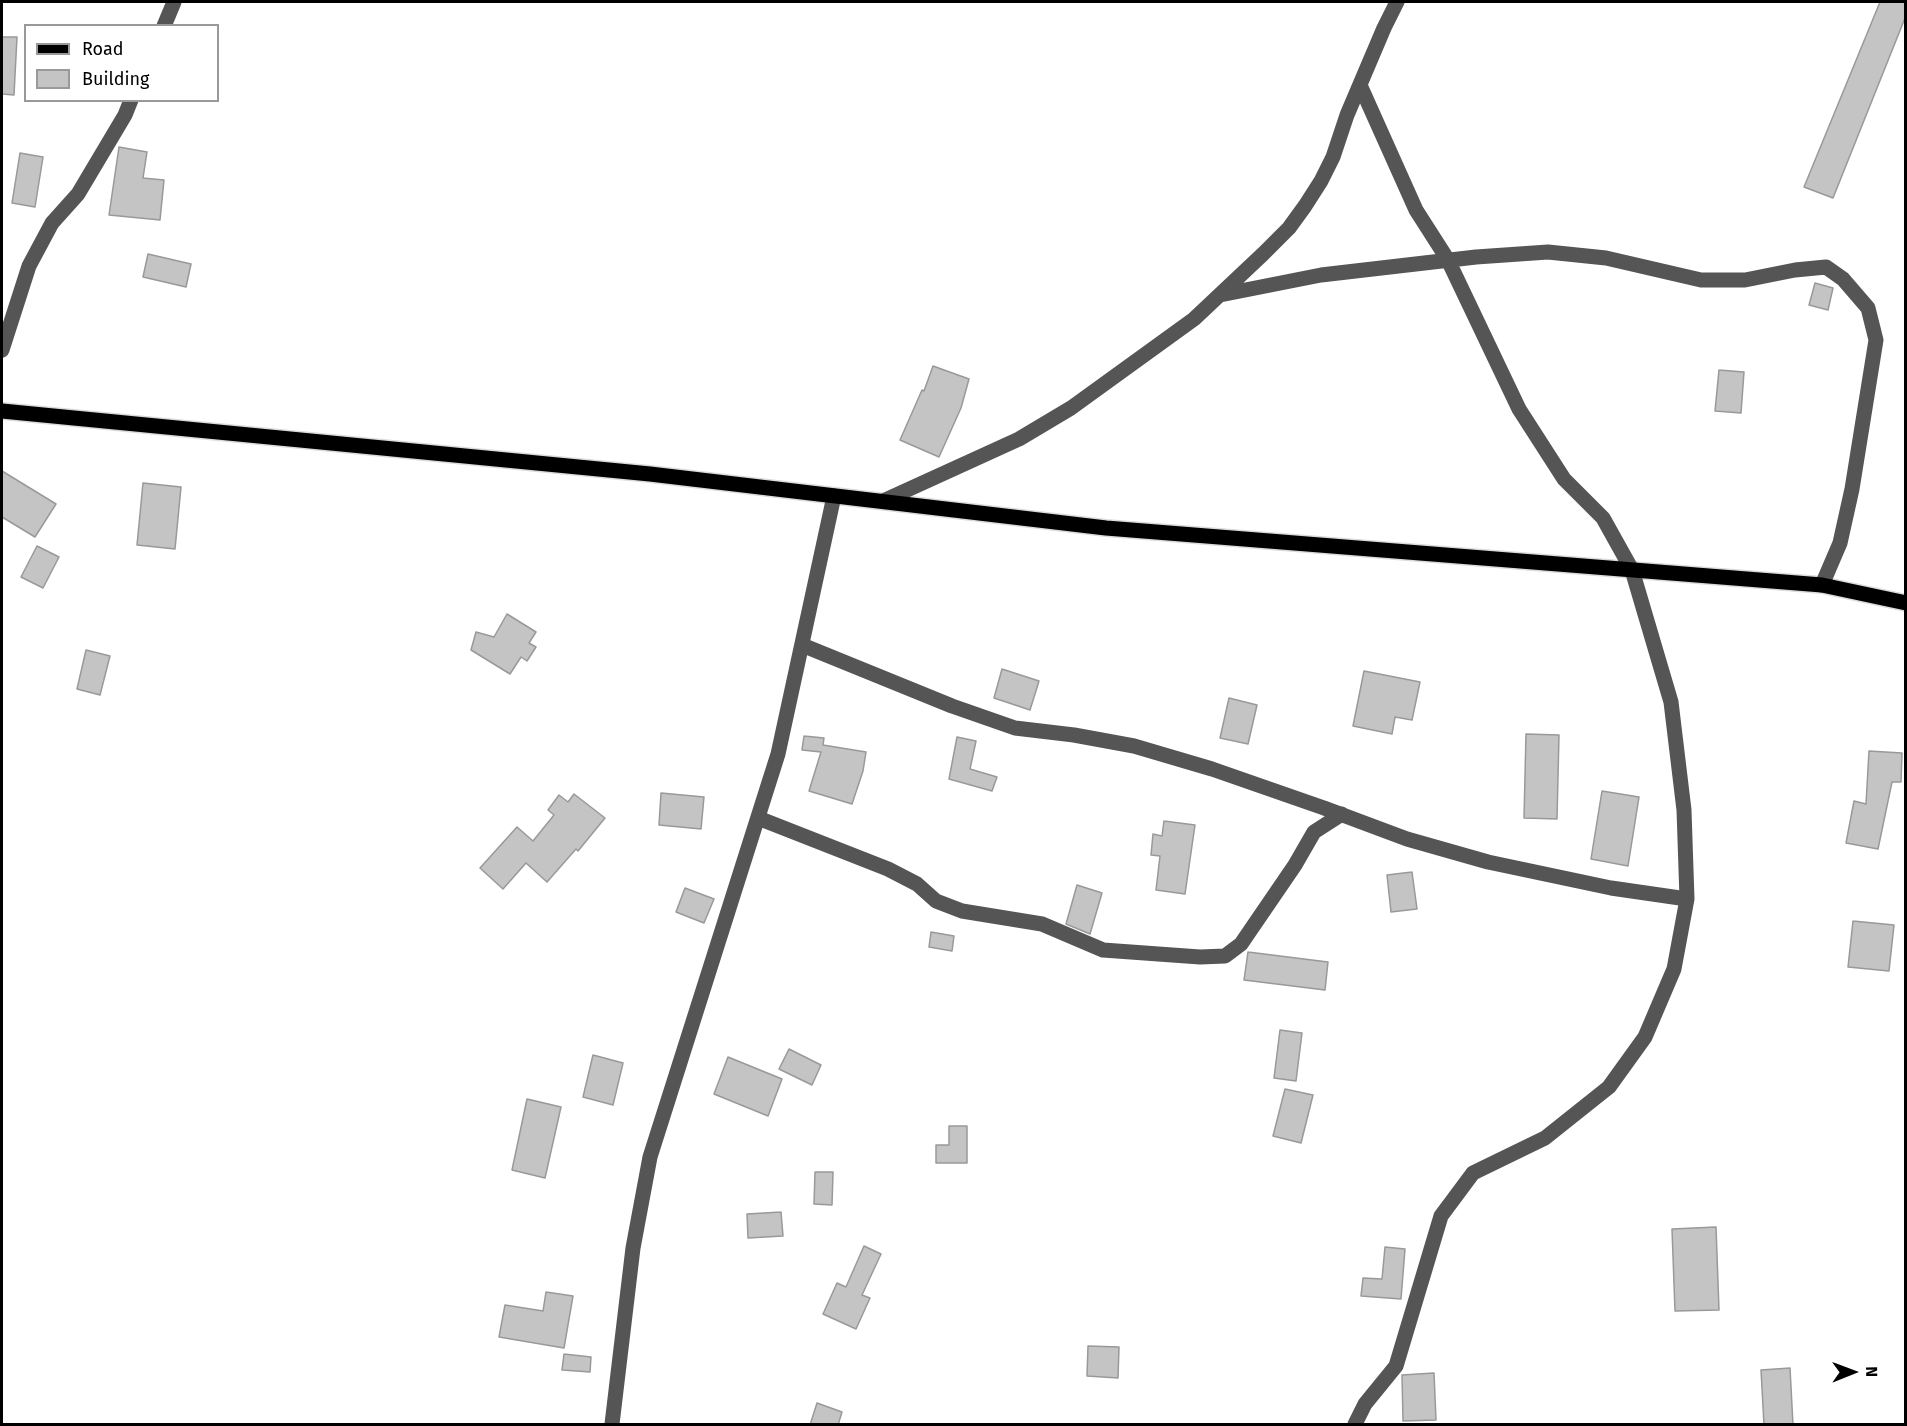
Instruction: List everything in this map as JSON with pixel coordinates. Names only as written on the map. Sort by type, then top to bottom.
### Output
[{"type":"main road","points":[[2,411],[638,472],[1106,528],[1822,585],[1905,603]]},
{"type":"street","points":[[165,24],[174,2]]},
{"type":"street","points":[[883,501],[1020,440],[1071,408],[1194,319],[1220,295],[1289,228],[1321,181],[1397,2]]},
{"type":"street","points":[[1354,1425],[1365,1404],[1396,1366],[1441,1216],[1473,1173],[1545,1138],[1609,1087],[1645,1038],[1674,969],[1687,899],[1684,810],[1671,702],[1632,570],[1603,518],[1564,478],[1519,409],[1448,260],[1416,210],[1360,85]]},
{"type":"street","points":[[2,350],[29,266],[52,223],[78,194],[125,115],[130,102]]},
{"type":"street","points":[[1220,295],[1321,275],[1448,260],[1548,252],[1606,258],[1701,280],[1745,280],[1795,270],[1826,267],[1843,279],[1868,308],[1876,340],[1854,478],[1840,543],[1822,585]]},
{"type":"street","points":[[612,1425],[633,1248],[651,1157],[778,754],[834,496]]},
{"type":"street","points":[[802,645],[952,706],[1015,728],[1074,735],[1134,746],[1212,769],[1407,839],[1488,862],[1611,888],[1687,899]]},
{"type":"street","points":[[758,818],[888,869],[917,884],[936,901],[962,911],[1042,924],[1103,950],[1200,957],[1225,956],[1241,944],[1314,832],[1342,814]]},
{"type":"building","points":[[1880,2],[1905,2],[1905,18],[1833,198],[1804,187]]},
{"type":"building","points":[[2,37],[17,37],[14,95],[2,94]]},
{"type":"building","points":[[119,147],[147,152],[143,178],[164,180],[160,220],[109,215]]},
{"type":"building","points":[[20,153],[43,157],[35,207],[12,203]]},
{"type":"building","points":[[148,254],[191,264],[186,287],[143,277]]},
{"type":"building","points":[[1815,283],[1833,288],[1828,310],[1809,305]]},
{"type":"building","points":[[933,366],[969,379],[961,408],[939,457],[900,440],[922,390],[924,391]]},
{"type":"building","points":[[1719,370],[1744,372],[1741,413],[1715,411]]},
{"type":"building","points":[[2,471],[56,504],[35,537],[2,517]]},
{"type":"building","points":[[143,483],[181,487],[175,549],[137,545]]},
{"type":"building","points":[[37,546],[59,557],[43,588],[21,577]]},
{"type":"building","points":[[507,614],[536,632],[529,643],[536,647],[527,661],[521,657],[510,674],[471,650],[476,632],[494,637]]},
{"type":"building","points":[[86,650],[110,656],[100,695],[77,689]]},
{"type":"building","points":[[1002,669],[1039,681],[1030,710],[994,698]]},
{"type":"building","points":[[1364,671],[1420,682],[1412,720],[1395,717],[1392,734],[1353,726]]},
{"type":"building","points":[[1229,698],[1257,705],[1248,744],[1220,738]]},
{"type":"building","points":[[1526,734],[1559,735],[1557,819],[1524,818]]},
{"type":"building","points":[[804,736],[824,738],[823,745],[866,752],[863,771],[852,804],[809,791],[821,752],[802,750]]},
{"type":"building","points":[[957,737],[976,741],[970,769],[997,777],[992,791],[949,779]]},
{"type":"building","points":[[1869,751],[1902,753],[1901,782],[1892,782],[1878,849],[1846,843],[1854,801],[1866,804]]},
{"type":"building","points":[[1602,791],[1639,797],[1628,866],[1591,859]]},
{"type":"building","points":[[661,793],[704,797],[701,829],[659,825]]},
{"type":"building","points":[[574,794],[605,818],[578,851],[576,849],[547,882],[526,863],[503,889],[480,868],[517,827],[533,841],[554,815],[548,810],[559,795],[568,802]]},
{"type":"building","points":[[1164,821],[1195,825],[1185,894],[1156,890],[1160,856],[1151,855],[1153,834],[1162,836]]},
{"type":"building","points":[[1412,872],[1417,909],[1391,912],[1387,875]]},
{"type":"building","points":[[1077,885],[1102,893],[1090,934],[1066,924]]},
{"type":"building","points":[[685,888],[714,899],[704,923],[676,912]]},
{"type":"building","points":[[1853,921],[1894,925],[1889,971],[1848,967]]},
{"type":"building","points":[[931,932],[954,936],[952,951],[929,947]]},
{"type":"building","points":[[1248,952],[1328,962],[1325,990],[1244,980]]},
{"type":"building","points":[[1280,1030],[1302,1033],[1296,1081],[1274,1078]]},
{"type":"building","points":[[789,1049],[821,1065],[812,1085],[779,1069]]},
{"type":"building","points":[[593,1055],[623,1063],[613,1105],[583,1097]]},
{"type":"building","points":[[728,1057],[782,1079],[768,1116],[714,1094]]},
{"type":"building","points":[[1285,1089],[1313,1095],[1301,1143],[1273,1136]]},
{"type":"building","points":[[527,1099],[561,1107],[545,1178],[512,1170]]},
{"type":"building","points":[[949,1126],[967,1126],[967,1163],[936,1163],[936,1145],[949,1145]]},
{"type":"building","points":[[815,1172],[833,1172],[832,1205],[814,1204]]},
{"type":"building","points":[[781,1212],[783,1236],[748,1238],[747,1214]]},
{"type":"building","points":[[1716,1227],[1719,1310],[1675,1311],[1672,1229]]},
{"type":"building","points":[[864,1246],[881,1254],[862,1295],[870,1298],[856,1329],[823,1314],[837,1283],[846,1287]]},
{"type":"building","points":[[1385,1247],[1405,1249],[1401,1299],[1361,1296],[1363,1278],[1382,1279]]},
{"type":"building","points":[[546,1292],[573,1296],[564,1348],[499,1337],[505,1305],[543,1311]]},
{"type":"building","points":[[1088,1346],[1119,1347],[1118,1378],[1087,1376]]},
{"type":"building","points":[[564,1354],[591,1357],[590,1372],[562,1370]]},
{"type":"building","points":[[1790,1368],[1793,1425],[1764,1425],[1761,1370]]},
{"type":"building","points":[[1434,1373],[1436,1420],[1403,1421],[1402,1375]]},
{"type":"building","points":[[817,1403],[842,1412],[838,1425],[810,1425]]}]
